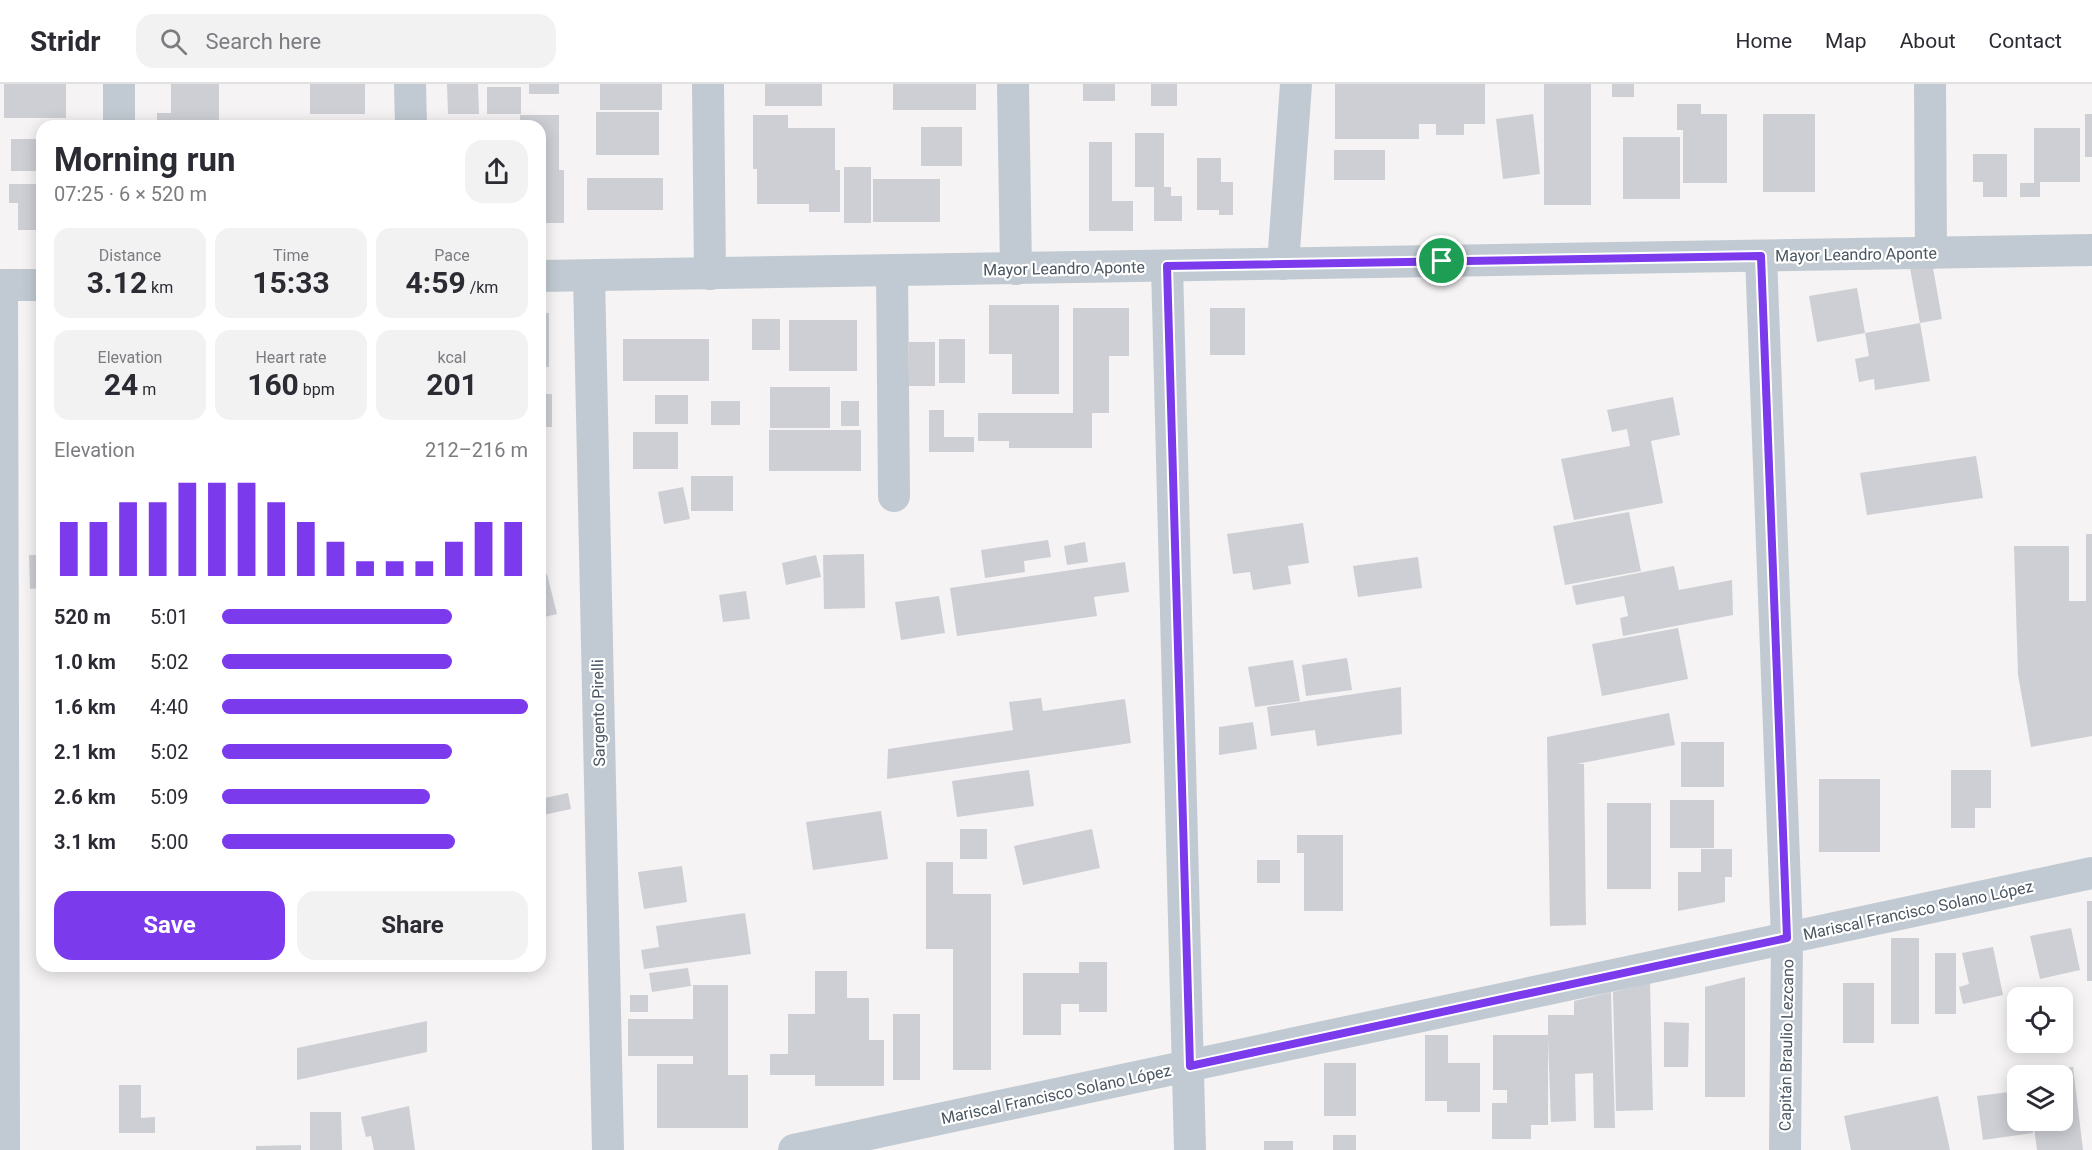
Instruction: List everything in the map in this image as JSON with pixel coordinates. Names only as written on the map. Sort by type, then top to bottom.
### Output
[{"type":"street","points":[[119,84],[119,120]]},
{"type":"street","points":[[410,84],[411,120]]},
{"type":"street","points":[[708,84],[710,274]]},
{"type":"street","points":[[1012,84],[1016,269]]},
{"type":"street","points":[[1283,264],[1296,84]]},
{"type":"street","points":[[1930,84],[1931,253]]},
{"type":"street","name":"Mayor Leandro Aponte","points":[[546,276],[2092,250]]},
{"type":"street","name":"Capitán Braulio Lezcano","points":[[1761,256],[1787,938],[1785,1150]]},
{"type":"street","points":[[1167,266],[1190,1066],[1190,1150]]},
{"type":"street","points":[[892,270],[894,496]]},
{"type":"street","name":"Sargento Pirelli","points":[[589,276],[608,1150]]},
{"type":"street","points":[[4,1150],[1,285],[36,285]]},
{"type":"street","name":"Mariscal Francisco Solano López","points":[[794,1150],[2092,873]]},
{"type":"building","points":[[4,84],[66,84],[66,118],[4,118]]},
{"type":"building","points":[[171,84],[219,84],[219,120],[157,120],[157,113],[171,113]]},
{"type":"building","points":[[310,84],[365,84],[365,114],[310,114]]},
{"type":"building","points":[[447,84],[478,84],[479,114],[448,114]]},
{"type":"building","points":[[529,84],[559,84],[559,94],[529,94]]},
{"type":"building","points":[[600,84],[662,84],[662,110],[600,110]]},
{"type":"building","points":[[765,84],[822,84],[822,106],[765,106]]},
{"type":"building","points":[[893,84],[976,84],[976,110],[893,110]]},
{"type":"building","points":[[1083,84],[1115,84],[1115,101],[1083,101]]},
{"type":"building","points":[[1151,84],[1177,84],[1177,106],[1151,106]]},
{"type":"building","points":[[1335,84],[1485,84],[1485,124],[1464,124],[1464,135],[1436,135],[1436,124],[1419,124],[1419,139],[1335,139]]},
{"type":"building","points":[[1544,84],[1591,84],[1591,205],[1544,205]]},
{"type":"building","points":[[1612,84],[1634,84],[1634,97],[1612,97]]},
{"type":"building","points":[[487,87],[521,87],[521,114],[487,114]]},
{"type":"building","points":[[1677,104],[1701,104],[1701,114],[1727,114],[1727,183],[1683,183],[1683,130],[1677,130]]},
{"type":"building","points":[[596,112],[659,112],[659,155],[596,155]]},
{"type":"building","points":[[1533,114],[1540,174],[1503,179],[1496,119]]},
{"type":"building","points":[[1763,114],[1815,114],[1815,192],[1763,192]]},
{"type":"building","points":[[2085,114],[2092,114],[2092,157],[2085,157]]},
{"type":"building","points":[[520,115],[559,115],[559,170],[564,170],[564,223],[546,223],[546,120],[520,120]]},
{"type":"building","points":[[753,115],[788,115],[788,128],[835,128],[835,170],[840,170],[840,212],[809,212],[809,204],[757,204],[757,169],[753,169]]},
{"type":"building","points":[[921,127],[962,127],[962,166],[921,166]]},
{"type":"building","points":[[2034,128],[2080,128],[2080,182],[2040,182],[2040,197],[2020,197],[2020,183],[2034,183]]},
{"type":"building","points":[[1135,133],[1164,133],[1164,187],[1171,187],[1171,196],[1182,196],[1182,221],[1154,221],[1154,187],[1135,187]]},
{"type":"building","points":[[1623,137],[1680,137],[1680,199],[1623,199]]},
{"type":"building","points":[[11,139],[36,139],[36,171],[11,171]]},
{"type":"building","points":[[1089,142],[1112,142],[1112,201],[1133,201],[1133,231],[1089,231]]},
{"type":"building","points":[[1334,150],[1385,150],[1385,180],[1334,180]]},
{"type":"building","points":[[1973,154],[2007,154],[2007,197],[1983,197],[1983,182],[1973,182]]},
{"type":"building","points":[[1197,158],[1221,158],[1221,182],[1233,182],[1233,215],[1219,215],[1219,210],[1197,210]]},
{"type":"building","points":[[844,167],[871,167],[871,223],[844,223]]},
{"type":"building","points":[[587,178],[663,178],[663,210],[587,210]]},
{"type":"building","points":[[873,179],[940,179],[940,222],[873,222]]},
{"type":"building","points":[[9,184],[36,184],[36,230],[18,230],[18,203],[9,203]]},
{"type":"building","points":[[1910,268],[1933,268],[1942,319],[1920,323]]},
{"type":"building","points":[[1857,288],[1865,333],[1817,342],[1809,296]]},
{"type":"building","points":[[989,305],[1059,305],[1059,394],[1012,394],[1012,354],[989,354]]},
{"type":"building","points":[[1073,308],[1129,308],[1129,356],[1109,356],[1109,413],[1092,413],[1092,448],[1009,448],[1009,441],[978,441],[978,413],[1073,413]]},
{"type":"building","points":[[1210,308],[1245,308],[1245,355],[1210,355]]},
{"type":"building","points":[[546,313],[549,313],[549,367],[546,367]]},
{"type":"building","points":[[752,319],[780,319],[780,350],[752,350]]},
{"type":"building","points":[[789,320],[857,320],[857,371],[789,371]]},
{"type":"building","points":[[1920,323],[1930,381],[1875,390],[1874,379],[1859,382],[1855,359],[1869,356],[1865,333]]},
{"type":"building","points":[[623,339],[709,339],[709,381],[623,381]]},
{"type":"building","points":[[939,339],[965,339],[965,383],[939,383]]},
{"type":"building","points":[[909,342],[935,342],[935,386],[909,386]]},
{"type":"building","points":[[770,387],[830,387],[830,428],[770,428]]},
{"type":"building","points":[[546,394],[552,394],[552,427],[546,427]]},
{"type":"building","points":[[655,395],[688,395],[688,424],[655,424]]},
{"type":"building","points":[[1673,397],[1680,435],[1651,441],[1663,503],[1574,520],[1561,459],[1630,446],[1627,429],[1612,432],[1607,410]]},
{"type":"building","points":[[711,401],[740,401],[740,425],[711,425]]},
{"type":"building","points":[[841,401],[859,401],[859,426],[841,426]]},
{"type":"building","points":[[929,410],[944,410],[944,437],[974,437],[974,452],[929,452]]},
{"type":"building","points":[[769,430],[861,430],[861,471],[769,471]]},
{"type":"building","points":[[633,432],[678,432],[678,469],[633,469]]},
{"type":"building","points":[[1976,456],[1983,498],[1867,515],[1860,473]]},
{"type":"building","points":[[691,476],[733,476],[733,511],[691,511]]},
{"type":"building","points":[[683,487],[690,519],[664,524],[658,492]]},
{"type":"building","points":[[1629,512],[1641,571],[1565,585],[1553,526]]},
{"type":"building","points":[[1303,523],[1309,563],[1288,566],[1291,584],[1253,590],[1250,572],[1233,574],[1227,534]]},
{"type":"building","points":[[2086,534],[2092,534],[2092,736],[2031,747],[2018,675],[2014,546],[2069,546],[2069,601],[2086,601]]},
{"type":"building","points":[[1048,540],[1051,557],[1024,561],[1025,572],[985,578],[981,550]]},
{"type":"building","points":[[1085,542],[1088,562],[1067,565],[1064,546]]},
{"type":"building","points":[[864,554],[865,608],[824,609],[823,555]]},
{"type":"building","points":[[29,555],[36,555],[36,588],[30,589]]},
{"type":"building","points":[[816,555],[821,577],[786,585],[782,563]]},
{"type":"building","points":[[1418,557],[1422,588],[1358,597],[1353,566]]},
{"type":"building","points":[[1125,562],[1129,592],[1094,597],[1097,616],[957,636],[950,588]]},
{"type":"building","points":[[1674,566],[1679,590],[1732,580],[1733,615],[1623,636],[1620,618],[1628,616],[1624,596],[1576,605],[1572,586]]},
{"type":"building","points":[[546,574],[557,614],[546,617]]},
{"type":"building","points":[[746,591],[750,619],[723,622],[719,595]]},
{"type":"building","points":[[939,596],[945,633],[901,640],[895,602]]},
{"type":"building","points":[[1678,628],[1688,679],[1602,696],[1592,644]]},
{"type":"building","points":[[1347,658],[1352,690],[1306,696],[1302,665]]},
{"type":"building","points":[[1293,660],[1300,701],[1255,707],[1248,667]]},
{"type":"building","points":[[1401,687],[1402,734],[1317,746],[1315,730],[1271,736],[1267,707]]},
{"type":"building","points":[[1041,698],[1043,711],[1125,699],[1131,743],[887,779],[888,749],[1013,730],[1009,702]]},
{"type":"building","points":[[1669,713],[1675,745],[1577,764],[1584,764],[1586,925],[1550,926],[1547,737]]},
{"type":"building","points":[[1253,722],[1257,749],[1219,755],[1219,727]]},
{"type":"building","points":[[1681,742],[1724,742],[1724,787],[1681,787]]},
{"type":"building","points":[[1029,770],[1034,806],[957,817],[952,781]]},
{"type":"building","points":[[1951,770],[1991,770],[1991,808],[1975,808],[1975,828],[1951,828]]},
{"type":"building","points":[[1819,779],[1880,779],[1880,852],[1819,852]]},
{"type":"building","points":[[568,793],[571,809],[546,814],[546,798]]},
{"type":"building","points":[[1670,800],[1714,800],[1714,848],[1670,848]]},
{"type":"building","points":[[1607,803],[1651,803],[1651,889],[1607,889]]},
{"type":"building","points":[[881,811],[888,859],[813,870],[806,822]]},
{"type":"building","points":[[960,829],[987,829],[987,859],[960,859]]},
{"type":"building","points":[[1092,829],[1100,868],[1023,885],[1014,846]]},
{"type":"building","points":[[1297,835],[1343,835],[1343,911],[1304,911],[1304,853],[1297,853]]},
{"type":"building","points":[[1701,849],[1732,849],[1732,877],[1725,877],[1725,902],[1678,911],[1678,872],[1701,872]]},
{"type":"building","points":[[1257,860],[1280,860],[1280,883],[1257,883]]},
{"type":"building","points":[[926,862],[953,862],[953,894],[991,894],[991,1070],[953,1070],[953,949],[926,949]]},
{"type":"building","points":[[682,866],[687,902],[644,909],[638,872]]},
{"type":"building","points":[[2087,901],[2092,901],[2092,981],[2087,981]]},
{"type":"building","points":[[745,913],[751,954],[644,969],[641,950],[659,947],[656,926]]},
{"type":"building","points":[[2071,928],[2080,970],[2040,979],[2030,936]]},
{"type":"building","points":[[1891,938],[1919,938],[1919,1024],[1891,1024]]},
{"type":"building","points":[[1993,947],[2003,995],[1963,1004],[1959,987],[1969,984],[1962,953]]},
{"type":"building","points":[[1935,953],[1956,953],[1956,1014],[1935,1014]]},
{"type":"building","points":[[1079,962],[1107,962],[1107,1012],[1079,1012],[1079,1004],[1061,1004],[1061,1035],[1023,1035],[1023,973],[1079,973]]},
{"type":"building","points":[[688,968],[691,986],[652,992],[649,973]]},
{"type":"building","points":[[815,971],[847,971],[847,998],[869,998],[869,1040],[884,1040],[884,1086],[815,1086],[815,1075],[770,1075],[770,1054],[788,1054],[788,1014],[815,1014]]},
{"type":"building","points":[[1745,977],[1745,1097],[1705,1097],[1705,987]]},
{"type":"building","points":[[1650,983],[1653,1110],[1616,1111],[1613,992]]},
{"type":"building","points":[[1843,983],[1874,983],[1874,1043],[1843,1043]]},
{"type":"building","points":[[693,985],[728,985],[728,1075],[748,1075],[748,1128],[657,1128],[657,1064],[693,1064],[693,1056],[628,1056],[628,1019],[693,1019]]},
{"type":"building","points":[[1611,992],[1615,1128],[1594,1128],[1593,1073],[1575,1074],[1576,1121],[1551,1122],[1548,1039],[1548,1125],[1531,1125],[1531,1139],[1492,1139],[1492,1103],[1507,1103],[1507,1090],[1493,1090],[1493,1035],[1548,1035],[1548,1015],[1574,1015],[1574,1001]]},
{"type":"building","points":[[630,995],[648,995],[648,1012],[630,1012]]},
{"type":"building","points":[[893,1014],[920,1014],[920,1080],[893,1080]]},
{"type":"building","points":[[427,1021],[427,1052],[297,1080],[297,1048]]},
{"type":"building","points":[[1664,1022],[1689,1023],[1688,1067],[1664,1067]]},
{"type":"building","points":[[1425,1035],[1448,1035],[1448,1063],[1480,1063],[1480,1112],[1447,1112],[1447,1101],[1425,1101]]},
{"type":"building","points":[[1324,1063],[1356,1063],[1356,1116],[1324,1116]]},
{"type":"building","points":[[2073,1067],[2083,1150],[2037,1150],[2034,1131],[2073,1131]]},
{"type":"building","points":[[119,1085],[141,1085],[141,1118],[155,1117],[155,1133],[119,1133]]},
{"type":"building","points":[[2007,1092],[2007,1131],[2033,1131],[2033,1133],[1983,1140],[1977,1096]]},
{"type":"building","points":[[1938,1096],[1950,1150],[1851,1150],[1844,1116]]},
{"type":"building","points":[[409,1106],[415,1150],[374,1150],[371,1136],[366,1137],[361,1117]]},
{"type":"building","points":[[310,1112],[341,1112],[342,1150],[310,1150]]},
{"type":"building","points":[[1333,1135],[1356,1135],[1356,1150],[1333,1150]]},
{"type":"building","points":[[1264,1141],[1293,1141],[1293,1150],[1264,1150]]},
{"type":"building","points":[[301,1145],[301,1150],[256,1150],[256,1146]]},
{"type":"route","points":[[1761,256],[1787,938],[1190,1066],[1167,266],[1442,261],[1761,256]]}]
